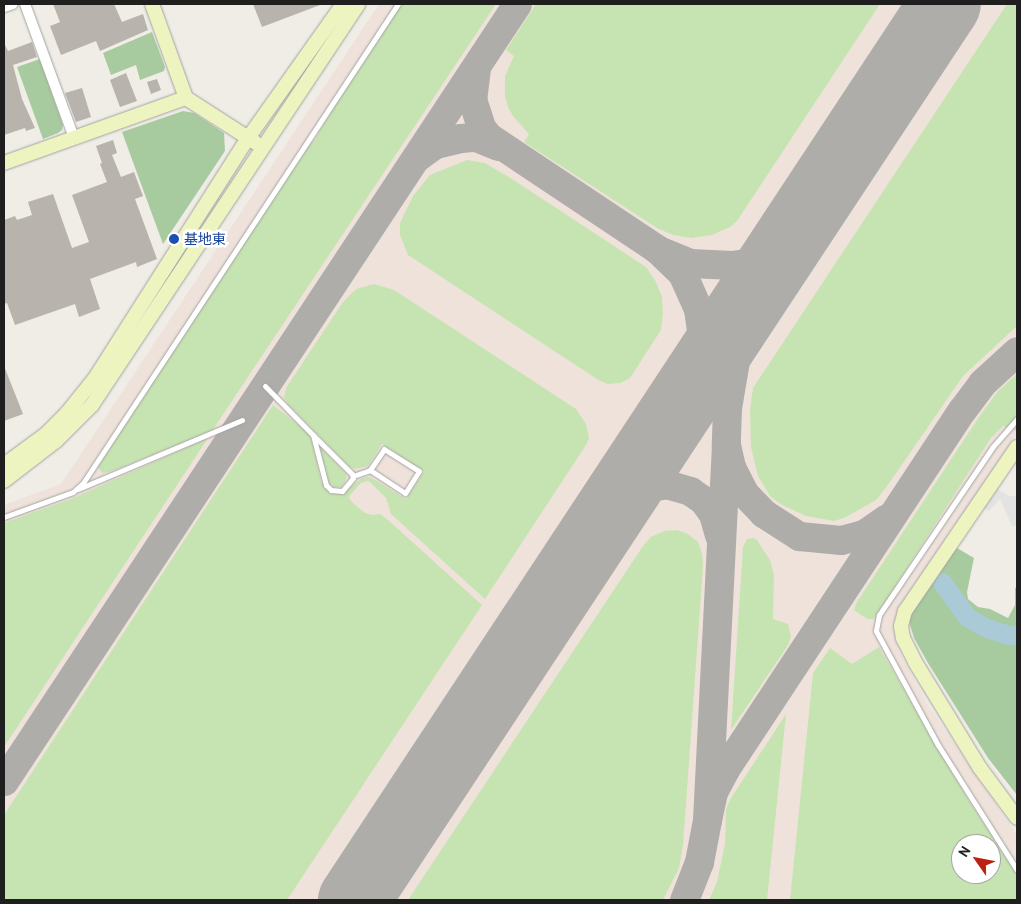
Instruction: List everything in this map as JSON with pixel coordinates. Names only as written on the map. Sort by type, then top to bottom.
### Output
[{"type":"street","points":[[4,7],[13,4]]},
{"type":"street","points":[[25,4],[74,138]]},
{"type":"street","points":[[152,4],[186,98],[263,148]]},
{"type":"street","points":[[4,465],[46,434],[67,413],[95,378],[248,138],[343,4]]},
{"type":"street","points":[[4,481],[56,441],[92,405],[358,4]]},
{"type":"street","points":[[4,163],[186,98]]},
{"type":"street","points":[[1017,447],[905,611],[901,626],[903,638],[915,662],[980,768],[1017,818]]},
{"type":"lane","points":[[73,492],[91,471],[398,4]]},
{"type":"lane","points":[[265,386],[353,476]]},
{"type":"lane","points":[[1017,419],[992,448],[879,615],[876,631],[938,746],[1017,870]]},
{"type":"lane","points":[[4,517],[73,492],[242,420]]},
{"type":"lane","points":[[313,435],[323,477],[331,490],[342,491],[349,486],[353,476],[370,470],[384,449],[419,471],[405,493],[370,470]]},
{"type":"shaded area","points":[[379,4],[1017,4],[1017,434],[902,607],[895,627],[898,649],[928,705],[1017,835],[1017,900],[4,900],[4,505],[61,484]]},
{"type":"shaded area","points":[[995,488],[1009,496],[1017,496],[1017,526],[1012,526],[1000,499],[989,511],[982,507]]},
{"type":"green space","points":[[401,4],[496,4],[212,431],[109,472],[102,473],[98,467],[100,461],[309,145],[314,141],[333,108]]},
{"type":"green space","points":[[536,4],[880,4],[737,221],[730,227],[712,235],[691,238],[673,235],[657,228],[524,142],[529,134],[513,116],[505,96],[505,76],[514,56],[506,50]]},
{"type":"green space","points":[[1007,4],[1017,4],[1017,326],[963,376],[876,500],[844,518],[834,521],[806,516],[782,505],[770,496],[758,476],[751,447],[750,410],[753,388]]},
{"type":"green space","points":[[152,32],[165,67],[164,71],[140,80],[136,65],[111,75],[103,53]]},
{"type":"green space","points":[[40,59],[63,125],[62,130],[58,133],[43,139],[17,67]]},
{"type":"green space","points":[[183,111],[194,113],[224,133],[225,151],[163,244],[122,132]]},
{"type":"green space","points":[[467,160],[485,163],[509,177],[646,267],[655,280],[662,297],[663,314],[661,330],[630,378],[620,383],[608,384],[600,381],[408,255],[400,235],[400,223],[413,196],[430,175]]},
{"type":"green space","points":[[374,284],[394,290],[576,409],[586,424],[589,438],[586,445],[485,599],[391,514],[386,498],[371,483],[368,481],[361,483],[350,495],[349,498],[354,504],[365,513],[372,515],[380,514],[388,520],[482,605],[287,900],[4,900],[4,815],[273,405],[310,434],[321,481],[332,493],[341,494],[362,478],[370,477],[406,499],[424,472],[382,444],[368,466],[355,469],[350,467],[284,398],[286,388],[343,302],[356,289]]},
{"type":"green space","points":[[1017,374],[1017,431],[1003,426],[991,438],[874,619],[868,619],[861,615],[854,610],[857,602],[981,414],[998,391]]},
{"type":"green space","points":[[208,438],[4,747],[4,523],[71,499]]},
{"type":"green space","points":[[320,447],[347,475],[341,487],[334,487],[327,481]]},
{"type":"green space","points":[[677,530],[688,534],[698,542],[702,553],[703,567],[683,845],[679,868],[663,900],[408,900],[643,546],[651,537],[664,531]]},
{"type":"green space","points":[[753,538],[757,540],[770,560],[774,575],[773,619],[788,624],[791,637],[788,645],[731,730],[743,547],[747,539]]},
{"type":"green space","points":[[957,548],[974,558],[967,592],[968,599],[978,607],[990,609],[1008,618],[1015,605],[1015,588],[1017,587],[1017,795],[988,758],[928,663],[914,638],[908,618],[944,563]]},
{"type":"green space","points":[[879,647],[990,834],[951,834],[951,884],[1001,884],[1001,850],[1017,875],[1017,900],[790,900],[813,673],[830,648],[852,664]]},
{"type":"green space","points":[[786,714],[767,900],[709,900],[717,882],[725,844],[726,809],[731,798]]},
{"type":"building","points":[[53,4],[114,4],[122,22],[143,14],[148,30],[100,51],[96,41],[61,55],[50,26],[60,22]]},
{"type":"building","points":[[253,4],[320,4],[320,5],[262,27]]},
{"type":"building","points":[[32,42],[37,57],[13,65],[22,99],[35,128],[26,131],[25,128],[4,135],[4,43],[8,51]]},
{"type":"building","points":[[126,73],[137,101],[120,107],[110,80]]},
{"type":"building","points":[[157,79],[161,90],[151,94],[147,82]]},
{"type":"building","points":[[82,88],[91,117],[76,122],[65,93]]},
{"type":"building","points":[[113,140],[117,153],[112,155],[121,177],[134,172],[143,196],[135,199],[157,259],[137,267],[136,262],[90,279],[100,309],[79,317],[75,304],[15,325],[7,303],[4,304],[4,220],[15,216],[17,220],[32,215],[28,202],[53,194],[72,248],[89,242],[72,195],[107,182],[96,146]]},
{"type":"building","points":[[4,366],[23,414],[4,421]]},
{"type":"waterway","points":[[942,582],[967,617],[987,628],[1008,635],[1017,635]]},
{"type":"taxiway","points":[[4,781],[517,4]]},
{"type":"taxiway","points":[[476,68],[472,99],[482,129],[489,137],[657,249],[682,273],[698,309],[702,338],[692,376],[681,404]]},
{"type":"taxiway","points":[[417,157],[435,144],[460,138],[476,137],[498,146]]},
{"type":"taxiway","points":[[663,252],[690,263],[732,265],[745,263],[778,242],[810,208]]},
{"type":"taxiway","points":[[759,285],[740,331],[727,408],[726,445],[731,467],[744,493],[763,513],[799,536],[841,540],[864,534],[887,518]]},
{"type":"taxiway","points":[[707,820],[713,792],[725,769],[962,410],[982,383],[1017,351]]},
{"type":"taxiway","points":[[684,900],[699,862],[707,820],[726,445]]},
{"type":"taxiway","points":[[605,518],[626,494],[636,489],[666,484],[690,491],[703,500],[713,514],[719,535]]},
{"type":"runway","points":[[354,900],[945,4]]},
{"type":"place","name":"基地東","points":[[174,239]]}]
